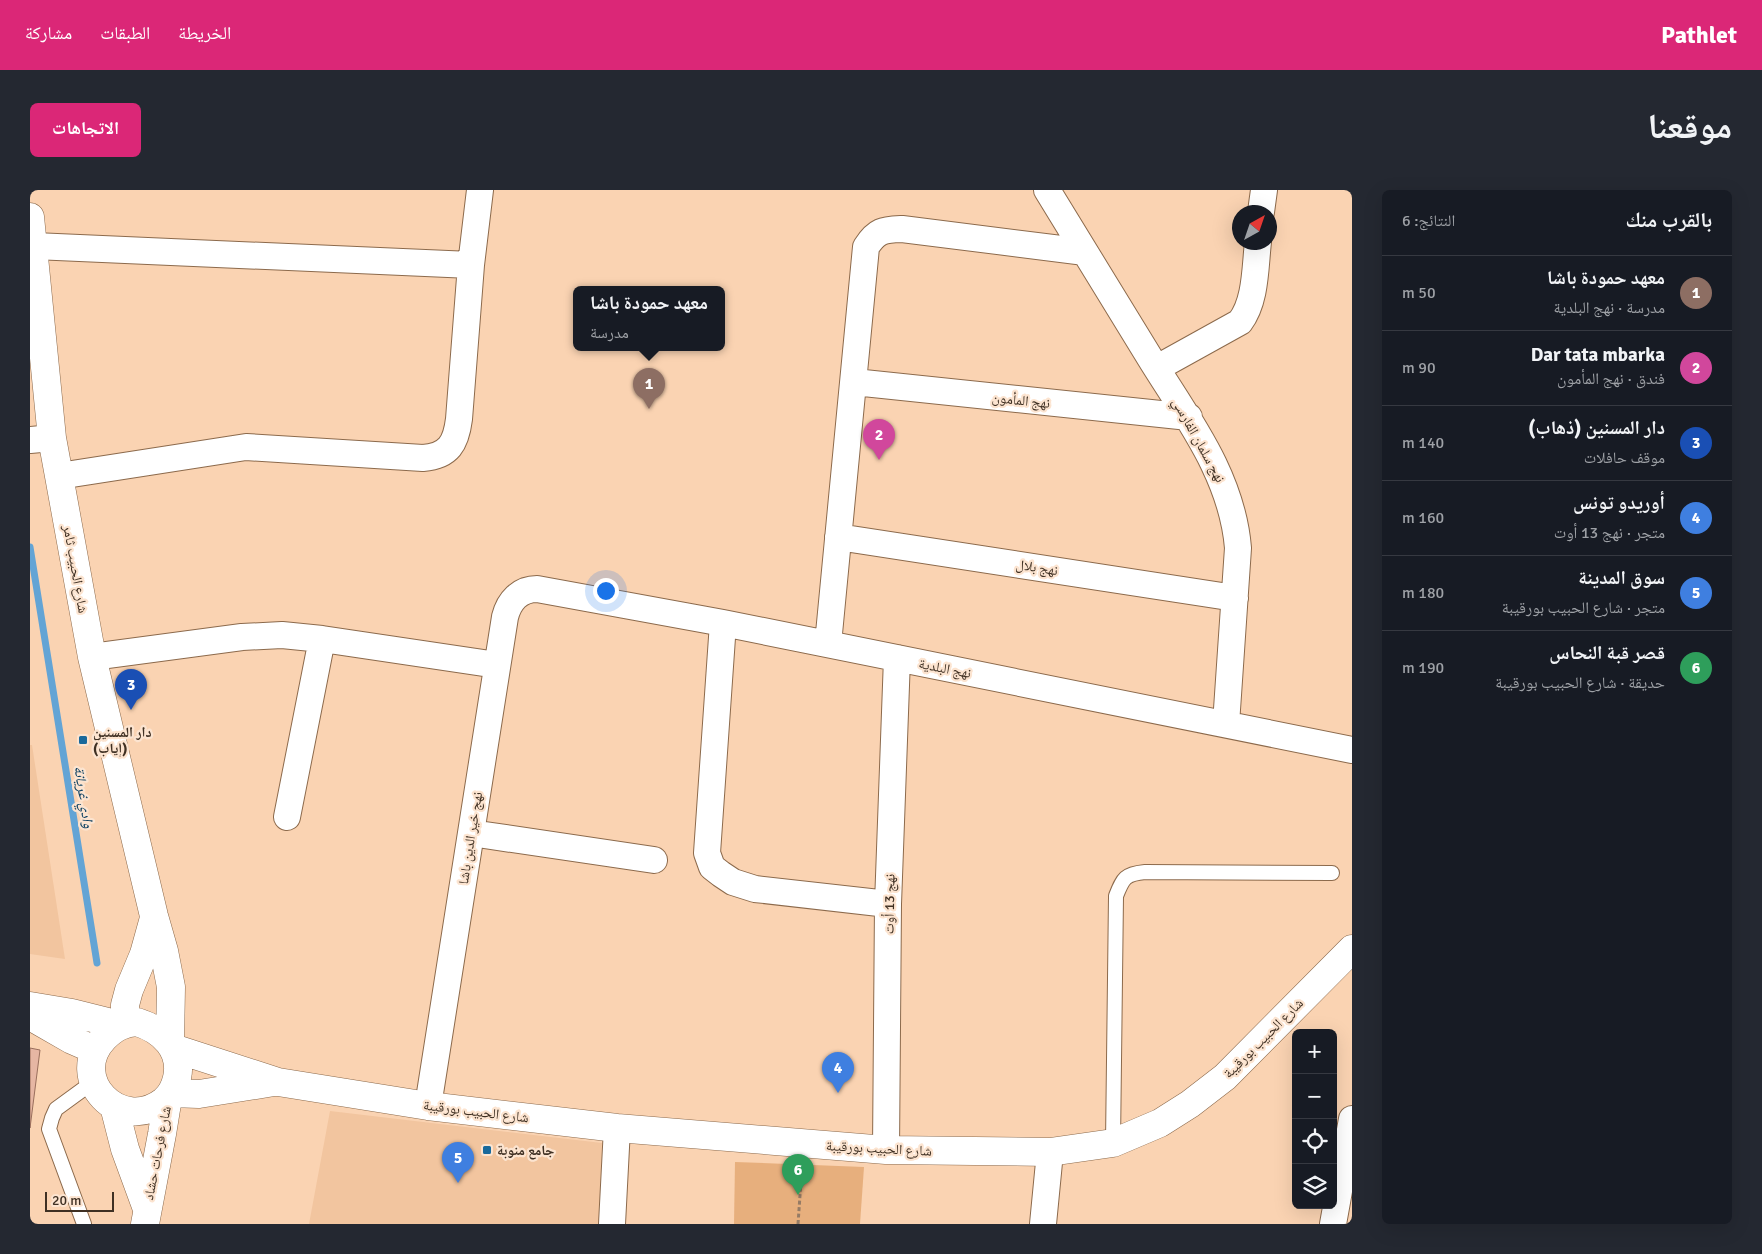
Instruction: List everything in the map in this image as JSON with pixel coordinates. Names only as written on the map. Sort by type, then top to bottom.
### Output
[{"type":"street","points":[[59,476],[246,447],[424,458],[443,454],[457,435],[471,265],[480,190]]},
{"type":"street","name":"نهج سلمان الفارسي","points":[[1047,190],[1189,417],[1214,462],[1228,498],[1238,548],[1226,724]]},
{"type":"street","points":[[1262,205],[1264,190]]},
{"type":"street","name":"شارع الحبيب ثامر","points":[[30,217],[34,246],[40,439],[59,476],[92,657],[164,951],[171,987],[171,1045]]},
{"type":"street","points":[[828,644],[866,247],[874,236],[885,230],[902,229],[1085,252]]},
{"type":"street","points":[[34,246],[471,265]]},
{"type":"street","points":[[1157,368],[1240,322],[1246,314],[1251,300],[1257,250]]},
{"type":"street","name":"نهج المأمون","points":[[854,382],[1189,417]]},
{"type":"street","name":"نهج بلال","points":[[838,537],[1235,598]]},
{"type":"street","name":"نهج البلدية","points":[[537,589],[723,623],[1352,750]]},
{"type":"street","name":"نهج خير الدين باشا","points":[[428,1106],[506,609],[512,600],[523,591],[537,589]]},
{"type":"street","points":[[723,623],[707,853],[712,867],[733,882],[755,890],[888,904]]},
{"type":"street","points":[[92,657],[242,637],[282,635],[322,639],[497,665]]},
{"type":"street","points":[[287,817],[322,639]]},
{"type":"street","name":"نهج 13 أوت","points":[[886,1150],[888,904],[897,658]]},
{"type":"street","points":[[471,834],[654,860]]},
{"type":"street","points":[[30,1006],[122,1024],[138,1022],[150,1026],[171,1045],[177,1059],[178,1071],[176,1083],[169,1095],[156,1107],[142,1112],[127,1111],[114,1106],[101,1096],[93,1082],[91,1071],[95,1050],[108,1034],[122,1024],[129,990],[144,954],[154,916]]},
{"type":"street","name":"شارع الحبيب بورقيبة","points":[[171,1045],[278,1082],[428,1106],[617,1128],[803,1144],[886,1150],[1050,1152],[1113,1143],[1160,1123],[1190,1104],[1225,1077],[1352,949]]},
{"type":"street","points":[[30,1016],[72,1040],[95,1050]]},
{"type":"street","name":"شارع الحبيب بورقيبة","points":[[169,1095],[199,1094],[278,1082]]},
{"type":"street","name":"شارع فرحات حشاد","points":[[146,1216],[169,1095]]},
{"type":"street","name":"شارع فرحات حشاد","points":[[114,1106],[146,1216]]},
{"type":"street","points":[[1340,1219],[1352,1118]]},
{"type":"street","points":[[612,1224],[617,1128]]},
{"type":"street","points":[[1043,1224],[1050,1152]]},
{"type":"lane","points":[[1113,1143],[1116,896],[1122,880],[1131,873],[1144,872],[1332,874]]},
{"type":"lane","points":[[84,1224],[49,1129],[56,1109],[93,1082]]},
{"type":"path","points":[[798,1224],[803,1144]]},
{"type":"shaded area","points":[[30,745],[32,745],[65,959],[30,954]]},
{"type":"shaded area","points":[[330,1111],[602,1143],[599,1224],[309,1224]]},
{"type":"shaded area","points":[[735,1162],[864,1167],[860,1224],[734,1224]]},
{"type":"building","points":[[30,1048],[40,1050],[30,1128]]},
{"type":"waterway","name":"وادي غريانة","points":[[30,547],[97,963]]},
{"type":"place","name":"معهد حمودة باشا","points":[[649,409]]},
{"type":"place","name":"Dar tata mbarka","points":[[879,460]]},
{"type":"place","name":"دار المسنين (ذهاب)","points":[[131,710]]},
{"type":"place","name":"دار المسنين (إياب)","points":[[83,740]]},
{"type":"place","name":"أوريدو تونس","points":[[838,1093]]},
{"type":"place","name":"جامع منوبة","points":[[487,1150]]},
{"type":"place","name":"سوق المدينة","points":[[458,1183]]},
{"type":"place","name":"قصر قبة النحاس","points":[[798,1195]]}]
